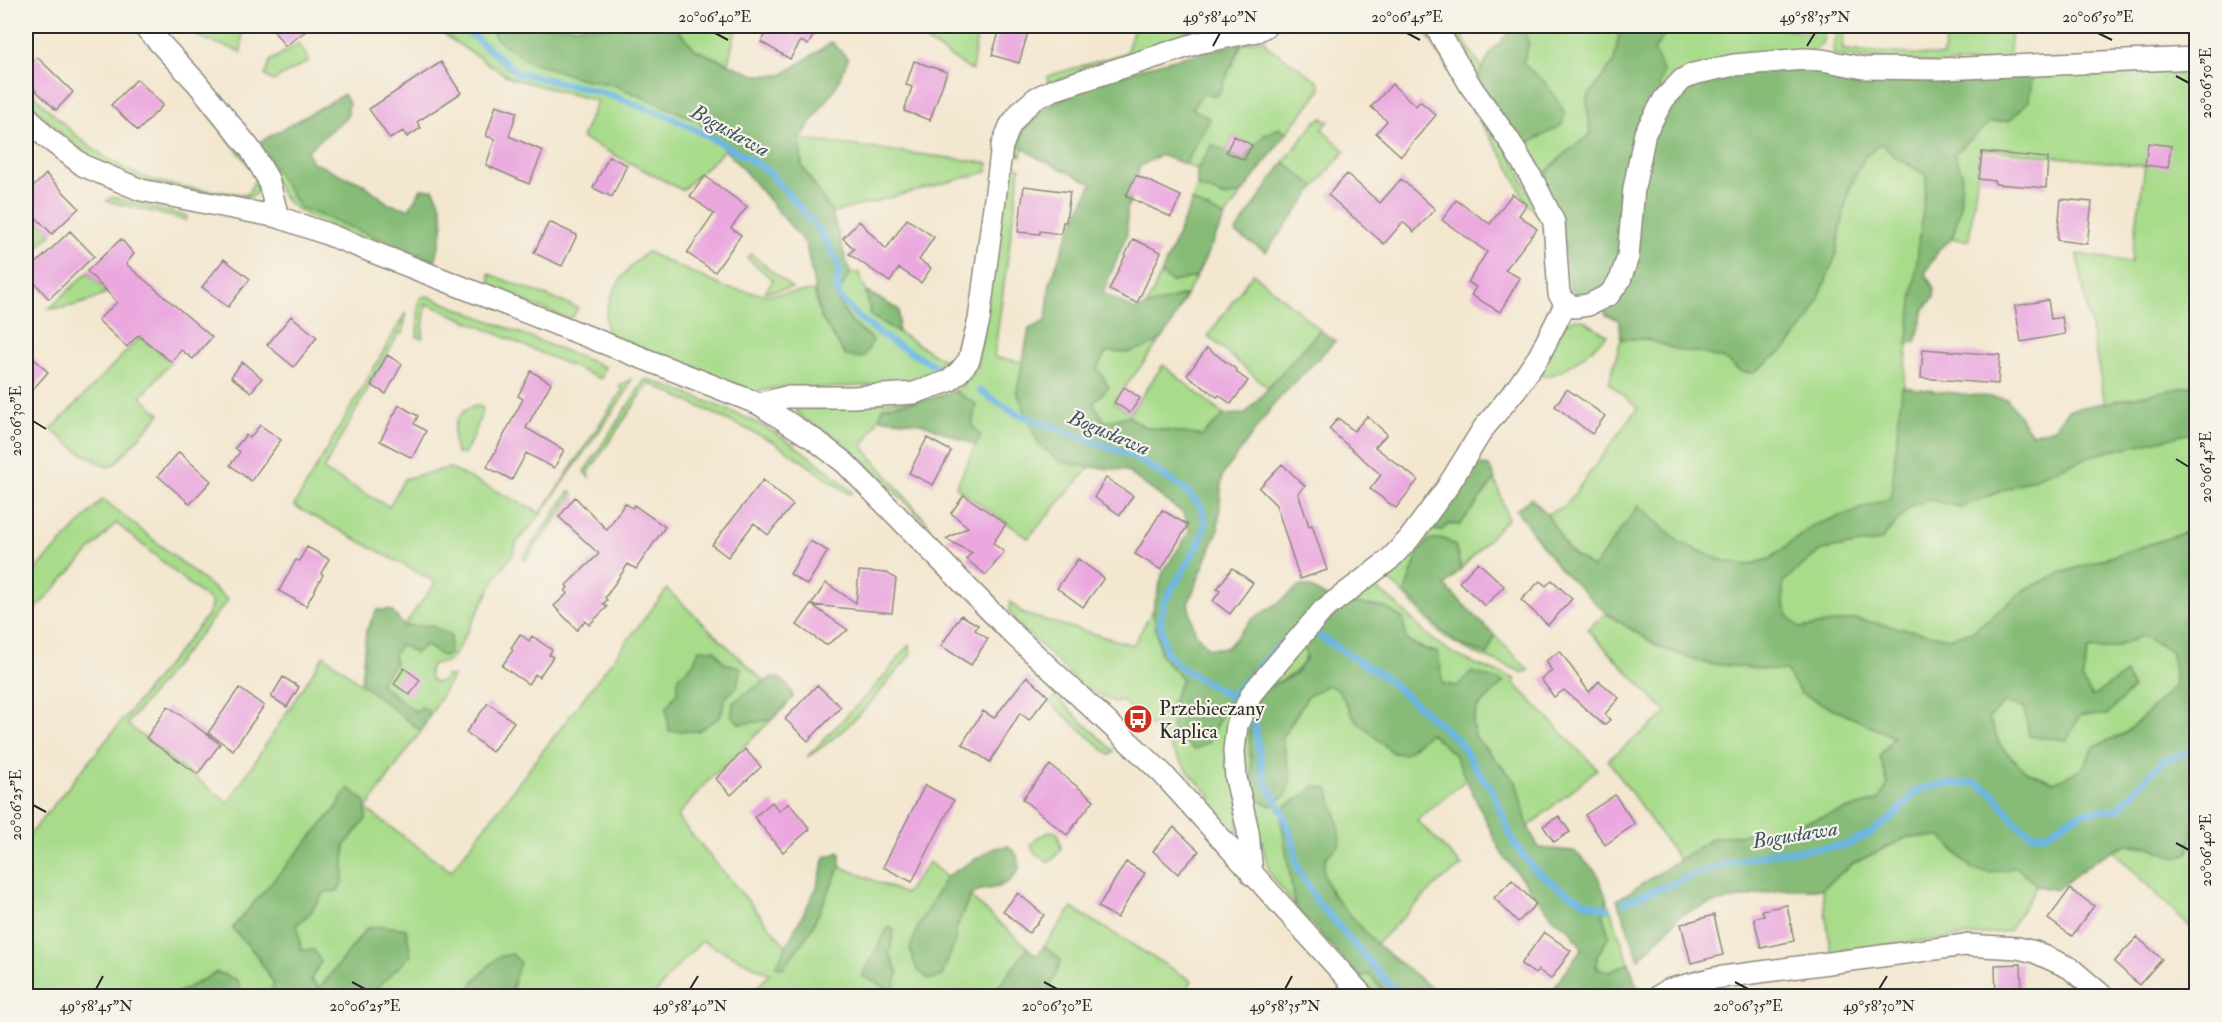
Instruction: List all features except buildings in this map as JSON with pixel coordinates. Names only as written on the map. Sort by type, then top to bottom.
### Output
[{"type":"street","points":[[144,26],[197,83],[251,150],[268,179],[278,217]]},
{"type":"street","points":[[759,404],[786,397],[853,398],[914,393],[949,381],[969,360],[974,343],[986,280],[1002,146],[1010,126],[1022,110],[1036,98],[1076,82],[1198,43],[1257,31],[1266,26]]},
{"type":"street","points":[[1435,26],[1472,88],[1509,140],[1554,222],[1559,294],[1566,303],[1574,308],[1588,305],[1609,295],[1616,288],[1628,257],[1634,188],[1645,133],[1664,99],[1682,80],[1693,74],[1734,65],[1804,59],[1864,68],[1941,69],[2196,58]]},
{"type":"street","points":[[26,115],[46,137],[84,166],[141,190],[278,217],[425,272],[759,404],[815,440],[870,487],[924,546],[1005,626],[1162,773],[1363,996]]},
{"type":"street","points":[[1252,875],[1248,831],[1236,778],[1234,751],[1237,725],[1252,693],[1323,610],[1389,560],[1409,539],[1446,489],[1483,429],[1517,388],[1539,356],[1566,303]]},
{"type":"street","points":[[1659,996],[1668,990],[1715,978],[1965,945],[2018,948],[2035,952],[2070,968],[2103,996]]},
{"type":"green space","points":[[133,26],[137,26],[186,77],[258,169],[260,187],[255,194],[246,198],[180,189],[124,175],[78,148],[26,99],[26,86],[70,130],[121,167],[160,182],[181,187],[247,195],[257,176],[167,59]]},
{"type":"green space","points":[[213,26],[243,26],[241,52],[196,36]]},
{"type":"green space","points":[[442,26],[487,26],[499,41],[579,78],[614,85],[697,120],[725,150],[682,190],[582,138],[597,101],[510,78],[446,36]]},
{"type":"green space","points":[[487,26],[677,26],[677,29],[696,50],[755,75],[782,75],[832,42],[848,59],[837,85],[800,139],[802,166],[832,213],[850,273],[836,298],[851,322],[873,340],[863,358],[846,356],[820,316],[806,244],[741,167],[697,120],[614,85],[579,78],[526,60],[499,41]]},
{"type":"green space","points":[[677,26],[737,26],[728,63],[696,50],[677,29]]},
{"type":"green space","points":[[903,26],[978,26],[972,71]]},
{"type":"green space","points":[[1135,26],[1207,26],[1209,28],[1246,26],[1048,83],[1047,77],[1051,75],[1126,53]]},
{"type":"green space","points":[[1422,26],[1430,26],[1511,154],[1539,215],[1527,204],[1506,161]]},
{"type":"green space","points":[[1453,26],[1465,26],[1463,40],[1483,69],[1476,79],[1452,39]]},
{"type":"green space","points":[[1514,26],[1614,26],[1619,34],[1614,62],[1587,98],[1590,135],[1564,154],[1546,172],[1543,187],[1520,142],[1546,83],[1523,64],[1522,28],[1513,28]]},
{"type":"green space","points":[[1614,26],[1670,26],[1654,50],[1663,71],[1616,276],[1586,299],[1577,296],[1570,288],[1564,245],[1543,187],[1546,173],[1564,154],[1590,135],[1587,98],[1614,62],[1619,34]]},
{"type":"green space","points":[[1670,26],[1766,26],[1810,34],[1814,26],[1826,26],[1823,41],[1813,51],[1654,104],[1654,50]]},
{"type":"green space","points":[[1837,26],[1844,26],[1843,50],[1943,56],[1947,26],[2011,26],[2008,61],[1943,64],[1835,56],[1833,49]]},
{"type":"green space","points":[[1513,28],[1522,28],[1529,44],[1523,64],[1546,83],[1565,113],[1562,125],[1529,143],[1520,142],[1476,79],[1492,51]]},
{"type":"green space","points":[[1265,39],[1266,45],[1318,81],[1321,89],[1286,134],[1280,128],[1265,135],[1244,160],[1251,145],[1234,136],[1226,152],[1212,145],[1197,169],[1185,164],[1210,119],[1192,109],[1202,94],[1218,95],[1242,43]]},
{"type":"green space","points":[[299,43],[309,61],[273,81],[265,76],[270,61]]},
{"type":"green space","points":[[1242,43],[1218,95],[1202,94],[1192,108],[1210,119],[1185,164],[1160,155],[1140,166],[1127,210],[1127,234],[1103,293],[1135,310],[1185,295],[1171,325],[1160,340],[1148,347],[1106,352],[1097,368],[1109,387],[1093,403],[1105,422],[1128,416],[1145,427],[1202,436],[1224,415],[1245,414],[1320,330],[1335,341],[1274,404],[1222,476],[1218,530],[1188,604],[1195,632],[1208,648],[1227,648],[1252,619],[1280,602],[1299,586],[1308,586],[1328,598],[1222,712],[1209,742],[1194,750],[1172,730],[1172,704],[1182,679],[1161,656],[1153,610],[1163,572],[1190,531],[1184,514],[1125,470],[1060,462],[1039,445],[1017,392],[1029,329],[1046,321],[1050,283],[1064,244],[1092,183],[1036,157],[1017,143],[1028,122],[1051,106],[1093,83],[1167,61]]},
{"type":"green space","points":[[2196,62],[2196,385],[2105,403],[2077,254],[2131,262],[2145,166],[1981,149],[1969,240],[1952,239],[1960,209],[1954,154],[1991,122],[2009,121],[2033,71]]},
{"type":"green space","points":[[1762,67],[2033,71],[2029,101],[2009,121],[1991,122],[1954,154],[1962,173],[1960,209],[1952,239],[1940,248],[1925,274],[1934,288],[1934,298],[1924,309],[1916,342],[1907,344],[1927,175],[1895,157],[1881,143],[1864,158],[1848,192],[1835,258],[1811,317],[1788,347],[1753,373],[1741,372],[1724,359],[1698,352],[1681,351],[1645,339],[1621,339],[1619,320],[1606,315],[1603,307],[1613,301],[1651,131],[1676,89]]},
{"type":"green space","points":[[1093,83],[1051,106],[1017,143],[1023,147],[1021,156],[1014,149],[1012,143],[1033,108]]},
{"type":"green space","points":[[344,94],[349,103],[347,117],[307,151],[312,162],[365,185],[389,204],[409,209],[421,189],[433,189],[443,215],[442,233],[435,261],[299,207],[258,143]]},
{"type":"green space","points":[[1322,118],[1329,121],[1322,129],[1345,151],[1315,187],[1284,162],[1316,121]]},
{"type":"green space","points":[[1280,128],[1286,134],[1242,193],[1227,197],[1197,186],[1197,169],[1212,145],[1244,160],[1264,135]]},
{"type":"green space","points":[[800,139],[988,163],[987,172],[832,213],[802,166]]},
{"type":"green space","points":[[1881,142],[1895,157],[1927,175],[1891,498],[1812,526],[1770,559],[1747,565],[1721,560],[1679,542],[1639,506],[1593,568],[1568,550],[1547,514],[1566,505],[1638,408],[1609,383],[1621,339],[1645,339],[1681,351],[1698,352],[1724,359],[1741,372],[1753,373],[1770,360],[1835,258],[1848,192],[1864,158]]},
{"type":"green space","points":[[258,143],[299,207],[435,261],[424,260],[352,235],[298,210],[279,190],[257,149]]},
{"type":"green space","points":[[1284,162],[1315,187],[1266,252],[1235,233]]},
{"type":"green space","points":[[1010,163],[1020,168],[994,357],[1023,362],[1017,392],[1060,462],[1090,467],[1028,538],[956,487],[980,436],[955,391],[970,378],[977,366]]},
{"type":"green space","points":[[1197,186],[1226,197],[1242,193],[1225,217],[1192,201]]},
{"type":"green space","points":[[112,197],[187,216],[186,220],[106,201]]},
{"type":"green space","points":[[1192,201],[1225,217],[1196,277],[1172,282],[1161,274]]},
{"type":"green space","points":[[26,207],[52,234],[26,257]]},
{"type":"green space","points":[[647,252],[726,288],[766,295],[814,291],[820,316],[846,356],[863,358],[873,340],[851,322],[836,298],[850,273],[859,273],[866,291],[871,316],[952,365],[941,376],[926,382],[825,388],[776,388],[755,392],[608,335],[607,312],[615,289],[630,268]]},
{"type":"green space","points":[[751,254],[792,288],[765,292],[773,280],[747,258]]},
{"type":"green space","points":[[88,272],[107,292],[79,304],[49,309]]},
{"type":"green space","points":[[1253,273],[1320,330],[1268,388],[1208,336]]},
{"type":"green space","points":[[489,274],[578,308],[569,319],[507,295],[491,285]]},
{"type":"green space","points":[[1161,274],[1172,282],[1196,277],[1176,314],[1184,295],[1146,307]]},
{"type":"green space","points":[[866,291],[899,310],[898,332],[871,316]]},
{"type":"green space","points":[[427,296],[605,367],[601,379],[426,303],[422,338],[417,337],[419,302],[421,298]]},
{"type":"green space","points":[[406,312],[403,334],[399,333],[323,470],[389,507],[404,479],[449,468],[541,513],[623,389],[619,387],[631,379],[627,391],[541,514],[517,542],[513,554],[497,576],[455,654],[446,662],[432,664],[429,670],[430,678],[435,683],[443,681],[445,676],[453,676],[421,731],[366,809],[451,871],[667,589],[788,704],[706,783],[677,817],[787,947],[776,966],[810,932],[840,866],[905,894],[929,862],[946,877],[918,927],[954,944],[957,926],[970,897],[1028,948],[992,996],[907,996],[893,991],[890,996],[748,996],[770,974],[702,941],[671,973],[654,996],[509,996],[515,983],[477,978],[464,996],[369,996],[376,989],[367,928],[319,989],[313,983],[306,967],[297,924],[310,913],[325,892],[343,883],[345,845],[366,819],[365,802],[341,798],[338,806],[233,928],[255,953],[274,984],[268,996],[244,996],[237,980],[217,972],[173,996],[26,996],[26,839],[207,616],[212,603],[116,523],[26,619],[26,580],[103,499],[228,600],[127,724],[228,803],[324,655],[361,684],[436,582],[294,506]]},
{"type":"green space","points":[[1575,319],[1583,320],[1607,335],[1563,370],[1544,376],[1536,373],[1566,323]]},
{"type":"green space","points":[[140,337],[171,362],[141,397],[160,414],[115,464],[107,467],[80,452],[51,430]]},
{"type":"green space","points":[[1161,339],[1114,402],[1130,413],[1163,365],[1224,415],[1202,436],[1145,427],[1128,416],[1105,422],[1093,403],[1109,387],[1097,368],[1106,352],[1129,353]]},
{"type":"green space","points":[[648,379],[726,409],[765,427],[804,452],[853,492],[850,494],[774,442],[649,383],[588,473],[589,477],[584,472],[645,380]]},
{"type":"green space","points":[[2196,385],[2196,432],[2097,454],[1960,507],[1931,500],[1911,506],[1880,541],[1821,550],[1783,582],[1785,608],[1790,618],[1800,628],[1856,619],[1949,638],[1973,631],[2026,589],[2061,573],[2196,529],[2196,818],[2188,853],[2176,858],[2139,844],[2127,845],[2109,852],[2056,890],[2037,886],[2017,867],[1991,873],[1973,870],[1942,837],[1908,837],[1852,864],[1822,889],[1784,889],[1705,905],[1681,915],[1639,959],[1617,900],[1713,838],[1778,830],[1879,800],[1888,784],[1880,756],[1894,737],[1801,694],[1786,671],[1708,664],[1659,647],[1606,613],[1559,568],[1516,510],[1531,498],[1547,514],[1568,550],[1593,568],[1639,505],[1679,542],[1721,560],[1747,565],[1770,559],[1812,526],[1891,498],[1902,387],[2007,399],[2032,434],[2054,428],[2068,410]],"holes":[[[2142,636],[2172,651],[2175,686],[2126,733],[2095,746],[2082,769],[2054,782],[2024,770],[2000,745],[1989,718],[2004,703],[2024,707],[2029,736],[2067,740],[2080,715],[2107,715],[2132,689],[2126,673],[2092,697],[2082,679],[2088,650],[2113,648]]]},
{"type":"green space","points":[[955,391],[976,404],[972,425],[981,436],[975,445],[921,423],[879,418],[883,407],[929,399]]},
{"type":"green space","points":[[929,399],[883,407],[863,447],[930,526],[843,442],[804,419],[795,410],[798,407]]},
{"type":"green space","points":[[478,406],[483,408],[475,433],[464,454],[457,454],[454,431],[459,417],[463,412]]},
{"type":"green space","points":[[2196,432],[2196,529],[2061,573],[2026,589],[1973,631],[1949,638],[1856,619],[1800,628],[1787,613],[1783,602],[1783,582],[1821,550],[1880,541],[1911,506],[1931,500],[1960,507],[2097,454]]},
{"type":"green space","points":[[1474,464],[1489,466],[1495,479],[1460,525],[1449,524],[1441,531],[1433,530],[1429,524],[1466,470]]},
{"type":"green space","points":[[1495,479],[1508,518],[1461,569],[1455,545],[1417,557],[1487,655],[1494,635],[1529,670],[1524,673],[1448,639],[1381,574],[1429,524],[1460,525]]},
{"type":"green space","points":[[570,491],[574,494],[525,561],[523,557]]},
{"type":"green space","points":[[1444,539],[1455,545],[1461,569],[1445,586],[1494,635],[1488,655],[1459,644],[1442,631],[1405,592],[1417,556],[1429,540]]},
{"type":"green space","points":[[1368,585],[1388,597],[1444,648],[1474,663],[1516,679],[1513,682],[1597,769],[1528,827],[1516,782],[1475,737],[1473,723],[1477,708],[1503,682],[1457,686],[1443,684],[1438,653],[1401,637],[1342,603]]},
{"type":"green space","points":[[1010,602],[1024,614],[1133,645],[1153,610],[1161,656],[1182,678],[1172,704],[1209,742],[1222,712],[1242,690],[1238,834],[1234,833],[1207,800],[1211,796],[1191,775],[1162,736],[1120,699],[1116,703],[1082,686],[1012,618],[1009,612]]},
{"type":"green space","points":[[1342,603],[1386,608],[1403,619],[1406,639],[1418,647],[1438,653],[1443,684],[1457,686],[1472,672],[1504,682],[1477,708],[1473,723],[1475,737],[1516,782],[1528,827],[1539,848],[1574,851],[1596,872],[1607,899],[1603,916],[1609,936],[1597,956],[1597,968],[1610,972],[1629,963],[1640,994],[1636,996],[1558,996],[1551,992],[1582,948],[1569,929],[1555,920],[1502,854],[1454,754],[1430,733],[1404,754],[1393,753],[1354,718],[1339,690],[1327,685],[1308,696],[1282,738],[1291,779],[1286,795],[1271,806],[1255,798],[1249,740],[1250,724],[1258,697],[1267,688],[1296,673],[1307,658],[1304,647]]},
{"type":"green space","points":[[377,610],[391,610],[404,626],[431,625],[451,636],[449,654],[444,657],[425,645],[415,653],[400,644],[394,656],[395,664],[379,683],[415,711],[421,707],[427,709],[430,715],[421,731],[361,684],[366,631]]},
{"type":"green space","points":[[1606,613],[1659,647],[1708,664],[1786,671],[1801,694],[1894,737],[1880,756],[1888,784],[1879,800],[1778,830],[1713,838],[1679,860],[1608,760],[1667,713],[1587,629]]},
{"type":"green space","points":[[1312,631],[1307,654],[1299,668],[1266,688],[1291,779],[1282,738],[1308,696],[1327,685],[1339,690],[1354,718],[1404,754],[1430,733],[1454,754],[1467,779],[1417,820],[1462,866],[1438,883],[1376,944],[1339,904],[1325,879],[1323,867],[1326,857],[1340,844],[1338,822],[1328,789],[1315,786],[1286,806],[1295,907],[1269,872],[1244,770],[1242,744],[1253,701]]},
{"type":"green space","points":[[2142,636],[2172,651],[2175,686],[2126,733],[2095,746],[2082,769],[2055,782],[2024,770],[2000,745],[1989,718],[2004,703],[2080,715],[2126,673],[2092,697],[2082,679],[2088,650],[2113,648]]},
{"type":"green space","points":[[909,645],[911,654],[864,710],[823,747],[807,757],[880,681]]},
{"type":"green space","points":[[699,649],[715,650],[724,663],[741,667],[737,687],[725,698],[720,717],[698,731],[669,731],[666,708],[677,692],[679,676],[693,664]]},
{"type":"green space","points":[[773,677],[786,684],[793,697],[771,720],[740,724],[732,716],[733,703],[745,693]]},
{"type":"green space","points":[[1055,696],[1114,751],[1110,755],[1050,703]]},
{"type":"green space","points":[[1315,786],[1328,789],[1338,822],[1340,844],[1326,857],[1323,872],[1331,893],[1376,944],[1439,996],[1389,996],[1369,975],[1359,977],[1295,907],[1281,819],[1286,806]]},
{"type":"green space","points":[[349,788],[365,801],[366,819],[345,845],[343,883],[337,891],[325,892],[310,913],[297,924],[301,950],[314,950],[321,962],[310,980],[320,988],[367,928],[384,926],[406,929],[411,955],[369,996],[268,996],[274,984],[255,953],[232,928],[338,806]]},
{"type":"green space","points":[[2196,818],[2196,933],[2113,851],[2128,845],[2150,847],[2177,858],[2188,853]]},
{"type":"green space","points":[[1052,831],[1058,833],[1061,849],[1052,860],[1047,861],[1036,855],[1031,846],[1038,837]]},
{"type":"green space","points":[[1908,837],[1942,837],[1967,864],[1974,868],[1990,872],[2017,867],[2037,886],[2009,931],[1831,952],[1822,889],[1852,864]]},
{"type":"green space","points":[[1008,846],[1017,855],[1019,869],[1010,881],[998,887],[980,890],[970,897],[957,926],[954,944],[942,976],[930,980],[917,970],[910,949],[918,927],[946,877],[994,848]]},
{"type":"green space","points":[[840,852],[840,866],[810,932],[783,968],[776,966],[817,887],[825,857]]},
{"type":"green space","points":[[1607,899],[1629,963],[1610,972],[1597,968],[1597,956],[1609,936],[1603,916]]},
{"type":"green space","points":[[1072,908],[1192,981],[1183,996],[1047,996],[1060,960],[1044,946]]},
{"type":"green space","points":[[889,926],[894,930],[890,953],[898,973],[893,991],[862,976]]},
{"type":"green space","points":[[1044,946],[1061,960],[1047,996],[992,996],[1028,948],[1037,956]]},
{"type":"green space","points":[[512,954],[520,962],[509,996],[464,996],[477,978],[498,957]]},
{"type":"green space","points":[[217,972],[237,980],[244,996],[173,996]]},
{"type":"green space","points":[[1369,974],[1389,996],[1376,996],[1359,977]]},
{"type":"waterway","name":"Bogusława","points":[[465,26],[467,31],[518,73],[601,92],[673,118],[768,171],[818,229],[832,251],[839,267],[837,288],[839,297],[859,318],[892,342],[939,368]]},
{"type":"waterway","name":"Bogusława","points":[[980,391],[1015,413],[1135,457],[1183,488],[1200,505],[1206,521],[1199,544],[1164,602],[1160,623],[1166,652],[1180,667],[1236,700]]},
{"type":"waterway","name":"Bogusława","points":[[1319,636],[1383,676],[1459,741],[1491,788],[1515,845],[1535,870],[1563,890],[1587,903],[1607,909]]},
{"type":"waterway","name":"Bogusława","points":[[1230,696],[1282,643]]},
{"type":"waterway","points":[[1252,710],[1264,779],[1283,813],[1293,842],[1298,869],[1317,901],[1387,982],[1404,996]]},
{"type":"waterway","name":"Bogusława","points":[[1625,902],[1718,866],[1772,853],[1842,846],[1868,835],[1895,815],[1915,792],[1934,785],[1976,783],[1993,793],[2016,823],[2031,834],[2047,834],[2085,812],[2118,809],[2164,760],[2196,750]]},
{"type":"place","name":"Przebieczany Kaplica","points":[[1138,719]]}]
